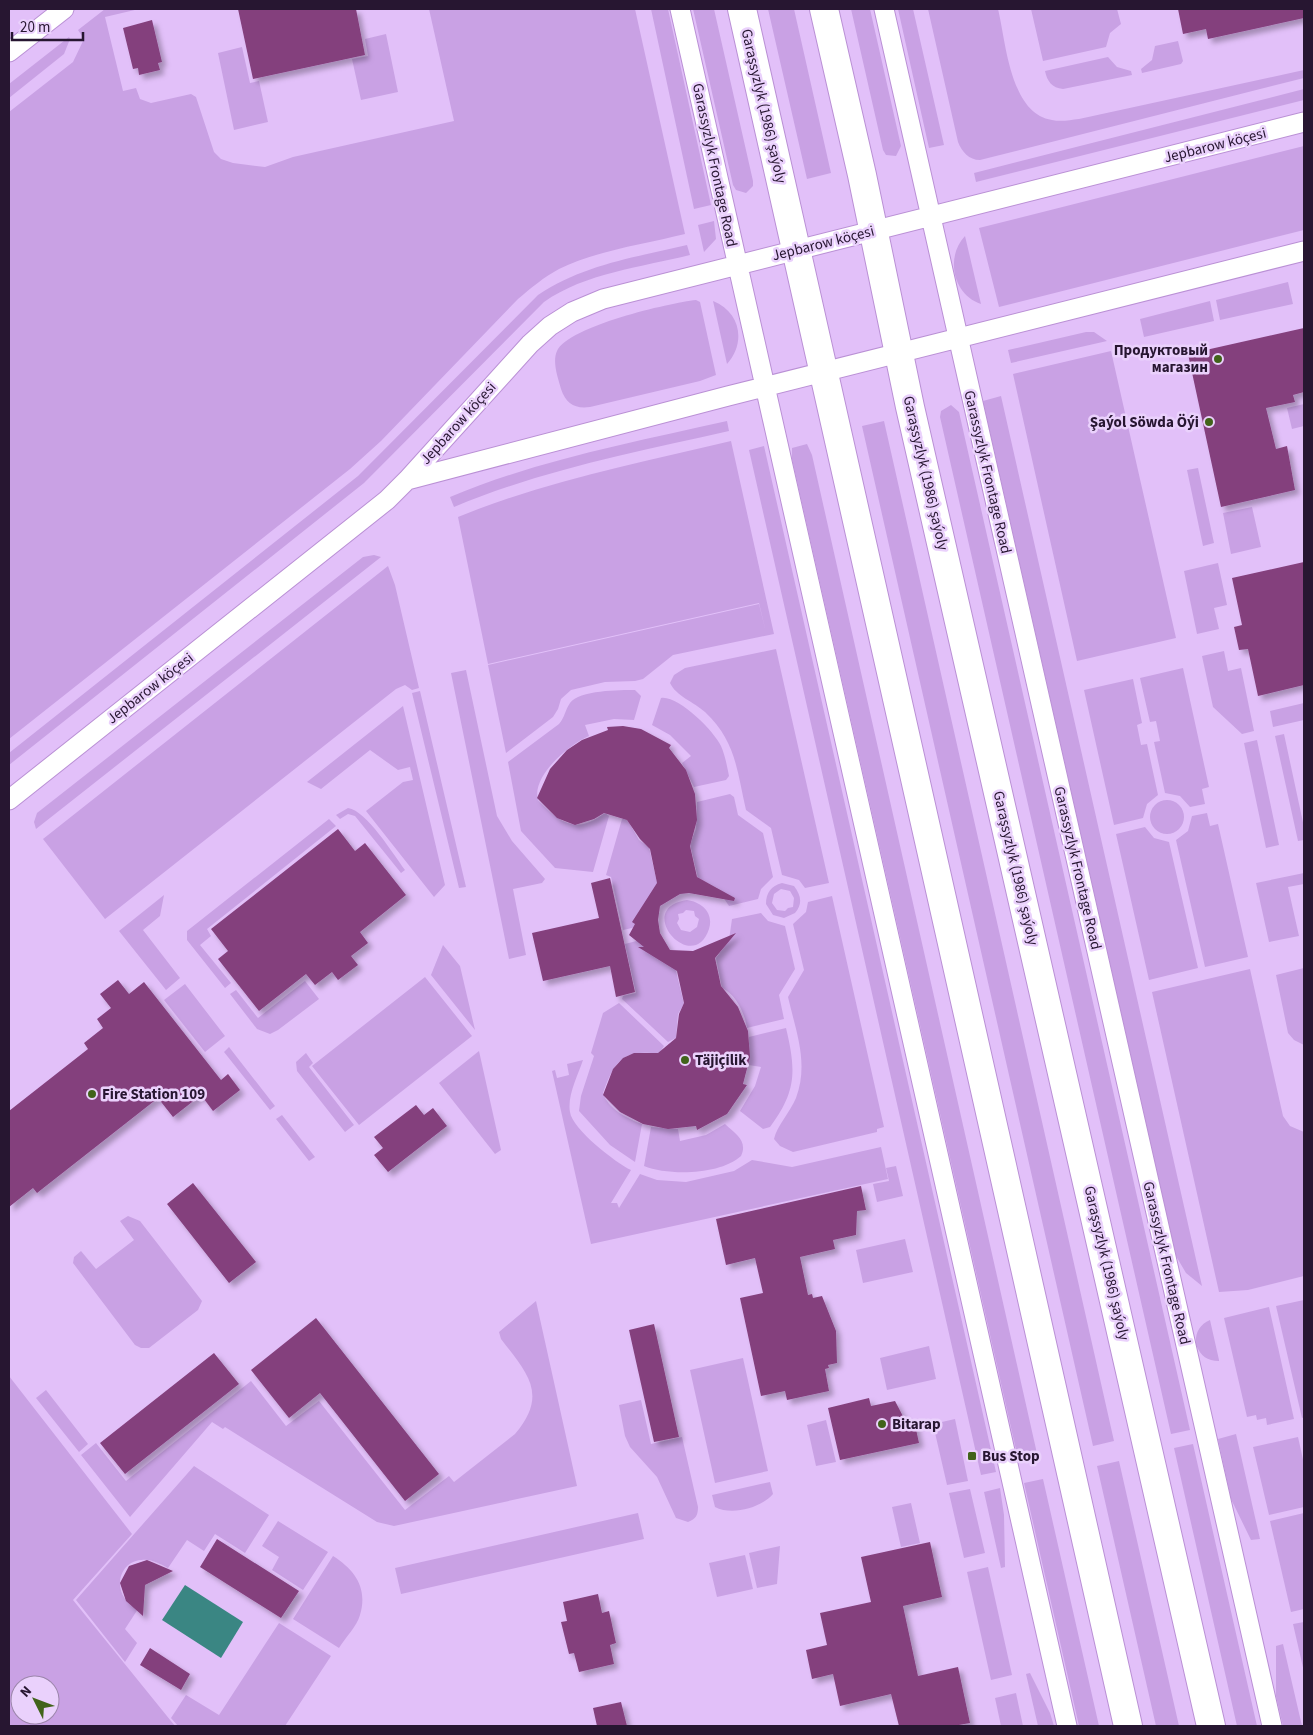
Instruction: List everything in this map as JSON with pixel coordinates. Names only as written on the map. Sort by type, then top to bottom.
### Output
[{"type":"main road","name":"Garaşsyzlyk (1986) şaýoly","points":[[742,9],[1128,1726]]},
{"type":"main road","name":"Garaşsyzlyk (1986) şaýoly","points":[[824,9],[874,230],[899,353],[1211,1726]]},
{"type":"street","points":[[9,52],[64,9]]},
{"type":"street","name":"Garassyzlyk Frontage Road","points":[[680,9],[1067,1726]]},
{"type":"street","name":"Garassyzlyk Frontage Road","points":[[884,9],[933,216],[958,338],[1272,1726]]},
{"type":"street","name":"Jepbarow köçesi","points":[[9,800],[387,500],[530,344],[550,326],[572,312],[603,299],[736,264],[1304,122]]},
{"type":"street","name":"Jepbarow köçesi","points":[[407,480],[766,386],[1304,251]]},
{"type":"shaded area","points":[[105,9],[139,9],[105,17],[123,91],[136,88],[140,99],[151,103],[191,94],[196,97],[214,152],[221,159],[233,163],[265,167],[293,157],[454,121],[429,9],[635,9],[685,234],[588,257],[559,269],[538,283],[518,299],[381,441],[350,469],[9,739],[9,112],[73,62],[84,39],[78,30]]},
{"type":"shaded area","points":[[651,9],[668,9],[711,205],[694,209]]},
{"type":"shaded area","points":[[693,9],[714,9],[753,181],[753,186],[746,193],[736,190],[733,185]]},
{"type":"shaded area","points":[[768,9],[794,9],[831,173],[807,179]]},
{"type":"shaded area","points":[[851,9],[870,9],[901,146],[896,156],[886,155],[883,150]]},
{"type":"shaded area","points":[[898,9],[913,9],[944,145],[929,148]]},
{"type":"shaded area","points":[[928,9],[998,9],[1012,75],[1019,91],[1027,105],[1038,115],[1052,120],[1079,119],[1304,70],[1304,78],[976,160],[966,155],[958,142]]},
{"type":"shaded area","points":[[1031,9],[1117,9],[1121,24],[1110,33],[1106,47],[1043,61]]},
{"type":"shaded area","points":[[386,34],[398,92],[361,100],[352,59],[368,56],[365,39]]},
{"type":"shaded area","points":[[69,37],[70,39],[64,54],[9,98],[9,84]]},
{"type":"shaded area","points":[[1178,41],[1183,61],[1181,64],[1142,73],[1141,69],[1152,60],[1155,46]]},
{"type":"shaded area","points":[[242,47],[250,83],[259,81],[268,122],[234,130],[218,53]]},
{"type":"shaded area","points":[[1108,57],[1117,67],[1131,71],[1132,75],[1063,89],[1053,86],[1046,75],[1045,71]]},
{"type":"shaded area","points":[[1304,89],[1304,100],[976,182],[974,173]]},
{"type":"shaded area","points":[[1304,146],[1304,230],[999,307],[979,228]]},
{"type":"shaded area","points":[[714,221],[716,239],[704,252],[698,225]]},
{"type":"shaded area","points":[[965,236],[981,304],[964,293],[958,284],[955,274],[955,254]]},
{"type":"shaded area","points":[[687,245],[690,255],[614,272],[577,284],[544,302],[364,483],[9,765],[9,753],[358,476],[538,295],[573,276],[591,269]]},
{"type":"shaded area","points":[[1288,282],[1293,304],[1220,320],[1216,300]]},
{"type":"shaded area","points":[[696,300],[700,302],[716,375],[700,381],[590,407],[580,407],[568,402],[558,380],[555,360],[557,351],[565,342],[580,333],[621,317]]},
{"type":"shaded area","points":[[713,301],[730,313],[738,329],[737,347],[727,364]]},
{"type":"shaded area","points":[[1210,301],[1214,321],[1144,337],[1140,319]]},
{"type":"shaded area","points":[[1086,332],[1094,332],[1107,341],[1011,363],[1008,350]]},
{"type":"shaded area","points":[[1111,351],[1176,638],[1077,661],[1013,374]]},
{"type":"shaded area","points":[[1001,396],[1202,1286],[1186,1273],[1176,1256],[983,401]]},
{"type":"shaded area","points":[[1304,404],[1304,426],[1292,429],[1287,408]]},
{"type":"shaded area","points":[[951,405],[959,412],[1190,1430],[1171,1434],[940,417],[941,411]]},
{"type":"shaded area","points":[[727,421],[729,431],[555,472],[521,482],[454,507],[450,497],[517,472],[552,462]]},
{"type":"shaded area","points":[[884,421],[1114,1441],[1093,1446],[862,426]]},
{"type":"shaded area","points":[[731,441],[774,634],[673,655],[643,679],[605,682],[571,690],[561,699],[553,717],[506,753],[488,665],[759,604],[766,632],[759,603],[488,664],[458,517],[491,504],[559,483]]},
{"type":"shaded area","points":[[807,444],[812,455],[1038,1458],[1019,1463],[792,459],[792,448]]},
{"type":"shaded area","points":[[764,446],[996,1472],[981,1475],[749,450]]},
{"type":"shaded area","points":[[1198,468],[1214,543],[1203,546],[1187,470]]},
{"type":"shaded area","points":[[1252,507],[1261,547],[1231,554],[1223,513]]},
{"type":"shaded area","points":[[374,555],[381,557],[36,829],[34,822],[37,813],[363,557]]},
{"type":"shaded area","points":[[1218,563],[1227,605],[1214,608],[1219,629],[1197,634],[1184,571]]},
{"type":"shaded area","points":[[388,566],[395,585],[419,688],[412,690],[405,685],[396,689],[105,919],[43,839]]},
{"type":"shaded area","points":[[776,649],[829,883],[805,888],[799,880],[782,875],[771,828],[746,810],[734,757],[723,734],[701,708],[676,692],[670,683],[674,675],[685,668]]},
{"type":"shaded area","points":[[1224,651],[1228,671],[1241,668],[1254,731],[1242,734],[1213,707],[1202,656]]},
{"type":"shaded area","points":[[1183,668],[1209,787],[1202,789],[1205,804],[1190,807],[1180,796],[1165,793],[1154,742],[1160,741],[1156,721],[1150,722],[1140,678]]},
{"type":"shaded area","points":[[466,670],[497,816],[512,841],[545,879],[542,883],[513,889],[526,955],[509,959],[451,673]]},
{"type":"shaded area","points":[[1133,679],[1142,723],[1137,725],[1141,745],[1147,744],[1158,795],[1147,804],[1143,818],[1114,825],[1084,690]]},
{"type":"shaded area","points":[[635,690],[641,696],[634,720],[614,719],[585,725],[589,736],[563,753],[546,771],[540,781],[537,791],[538,800],[561,820],[577,825],[595,820],[605,813],[609,816],[593,872],[555,868],[521,831],[508,762],[559,724],[570,703],[582,695]]},
{"type":"shaded area","points":[[420,691],[466,887],[459,888],[412,693]]},
{"type":"shaded area","points":[[661,698],[677,702],[686,708],[711,732],[724,753],[729,776],[726,780],[694,787],[682,763],[691,756],[670,735],[652,725]]},
{"type":"shaded area","points":[[1304,703],[1304,720],[1273,727],[1270,711]]},
{"type":"shaded area","points":[[403,706],[445,885],[434,897],[366,811],[403,782],[413,780],[410,767],[398,770],[370,750],[321,789],[307,782]]},
{"type":"shaded area","points":[[1284,734],[1304,827],[1304,840],[1298,841],[1275,736]]},
{"type":"shaded area","points":[[1257,740],[1279,845],[1266,848],[1244,743]]},
{"type":"shaded area","points":[[730,794],[734,797],[738,815],[763,833],[773,877],[761,889],[758,899],[729,906],[717,888],[698,878],[690,844],[696,829],[697,802]]},
{"type":"shaded area","points":[[1167,800],[1179,805],[1184,817],[1179,829],[1167,834],[1155,829],[1150,817],[1155,805]]},
{"type":"shaded area","points":[[348,808],[355,811],[371,825],[405,870],[401,873],[355,816],[348,814],[340,819],[336,815]]},
{"type":"shaded area","points":[[1207,813],[1210,826],[1218,824],[1248,957],[1205,967],[1176,840],[1188,831],[1192,816]]},
{"type":"shaded area","points":[[329,819],[336,826],[207,929],[211,936],[200,945],[231,983],[225,988],[187,940],[187,931]]},
{"type":"shaded area","points":[[622,819],[627,819],[639,840],[649,847],[658,887],[641,926],[623,930],[611,877],[606,875]]},
{"type":"shaded area","points":[[1145,827],[1154,838],[1169,842],[1198,968],[1149,980],[1116,834]]},
{"type":"shaded area","points":[[1304,873],[1304,884],[1288,887],[1299,936],[1269,942],[1256,883]]},
{"type":"shaded area","points":[[782,883],[794,886],[800,900],[795,913],[784,918],[773,915],[766,904],[770,890]],"holes":[[[781,889],[790,891],[794,898],[793,907],[785,911],[777,910],[772,903],[774,894]]]},
{"type":"shaded area","points":[[164,895],[160,916],[143,930],[180,978],[166,990],[119,931]]},
{"type":"shaded area","points":[[832,896],[884,1127],[877,1129],[877,1132],[793,1152],[780,1146],[774,1139],[796,1098],[800,1085],[800,1048],[788,997],[804,970],[793,924],[806,912],[808,902]]},
{"type":"shaded area","points":[[687,900],[697,903],[706,909],[710,923],[709,929],[701,942],[691,946],[681,943],[671,936],[666,925],[665,915],[671,906]],"holes":[[[686,910],[694,911],[695,916],[699,919],[697,927],[690,932],[681,930],[677,923],[679,919],[678,914]]]},
{"type":"shaded area","points":[[761,913],[768,921],[785,926],[795,969],[779,995],[784,1019],[747,1028],[736,1000],[722,988],[716,958],[729,940],[732,919]]},
{"type":"shaded area","points":[[644,939],[675,967],[684,1004],[678,1014],[676,1038],[668,1042],[622,999],[623,996],[636,993],[625,944]]},
{"type":"shaded area","points":[[443,945],[460,966],[475,1030],[431,975]]},
{"type":"shaded area","points":[[1304,968],[1304,1045],[1294,1040],[1288,1033],[1276,975]]},
{"type":"shaded area","points":[[1250,969],[1283,1116],[1290,1126],[1304,1132],[1304,1276],[1248,1290],[1219,1292],[1152,992]]},
{"type":"shaded area","points":[[425,977],[472,1036],[359,1125],[312,1066]]},
{"type":"shaded area","points":[[305,981],[319,999],[270,1034],[257,1029],[230,994],[236,990],[258,1018]]},
{"type":"shaded area","points":[[185,984],[225,1036],[205,1052],[164,1000]]},
{"type":"shaded area","points":[[619,1003],[664,1046],[659,1054],[637,1053],[622,1060],[611,1073],[603,1093],[614,1109],[642,1124],[635,1162],[610,1145],[579,1111],[581,1096],[594,1056],[591,1053],[603,1013]]},
{"type":"shaded area","points":[[786,1028],[792,1056],[790,1091],[779,1114],[770,1127],[763,1129],[740,1111],[755,1086],[761,1067],[749,1065],[749,1037]]},
{"type":"shaded area","points":[[229,1047],[275,1106],[270,1110],[224,1052]]},
{"type":"shaded area","points":[[479,1051],[501,1150],[495,1154],[439,1083]]},
{"type":"shaded area","points":[[306,1053],[313,1063],[309,1067],[354,1125],[345,1132],[297,1071],[296,1062]]},
{"type":"shaded area","points":[[583,1060],[571,1092],[570,1112],[578,1127],[586,1136],[615,1160],[631,1170],[611,1203],[617,1203],[619,1208],[640,1174],[657,1180],[686,1182],[734,1171],[752,1160],[792,1167],[881,1147],[888,1179],[591,1244],[552,1071],[555,1070],[557,1078],[569,1075],[567,1064]]},
{"type":"shaded area","points":[[282,1115],[315,1157],[309,1161],[276,1119]]},
{"type":"shaded area","points":[[725,1124],[740,1138],[743,1146],[741,1156],[732,1162],[720,1167],[694,1172],[667,1171],[644,1166],[651,1127],[678,1129],[680,1141],[706,1135]]},
{"type":"shaded area","points":[[896,1166],[903,1196],[877,1202],[873,1184],[889,1181],[886,1168]]},
{"type":"shaded area","points":[[128,1216],[140,1221],[202,1301],[198,1310],[149,1348],[141,1348],[135,1345],[73,1263],[74,1257],[81,1251],[96,1269],[134,1240],[120,1221]]},
{"type":"shaded area","points":[[905,1239],[913,1272],[863,1283],[856,1250]]},
{"type":"shaded area","points":[[1304,1300],[1304,1417],[1302,1418],[1276,1306]]},
{"type":"shaded area","points":[[536,1301],[577,1486],[394,1526],[377,1522],[225,1427],[223,1429],[212,1422],[130,1517],[81,1455],[96,1443],[126,1481],[251,1381],[286,1426],[319,1401],[405,1510],[449,1476],[454,1482],[515,1434],[525,1420],[531,1407],[532,1395],[530,1384],[526,1373],[501,1339],[499,1332]]},
{"type":"shaded area","points":[[1269,1307],[1294,1419],[1267,1425],[1266,1418],[1257,1420],[1256,1415],[1247,1417],[1224,1318]]},
{"type":"shaded area","points":[[1210,1320],[1219,1361],[1205,1357],[1196,1345],[1198,1330]]},
{"type":"shaded area","points":[[929,1346],[936,1379],[887,1390],[880,1358]]},
{"type":"shaded area","points":[[743,1358],[768,1471],[715,1483],[690,1370]]},
{"type":"shaded area","points":[[9,1376],[132,1534],[73,1600],[175,1726],[9,1726]]},
{"type":"shaded area","points":[[46,1390],[88,1444],[79,1452],[36,1398]]},
{"type":"shaded area","points":[[641,1400],[651,1444],[682,1437],[698,1507],[698,1512],[693,1520],[688,1522],[676,1518],[657,1477],[630,1447],[625,1436],[619,1405]]},
{"type":"shaded area","points":[[955,1419],[968,1481],[947,1485],[933,1424]]},
{"type":"shaded area","points":[[826,1420],[836,1462],[816,1466],[807,1425]]},
{"type":"shaded area","points":[[1236,1434],[1260,1539],[1251,1540],[1231,1499],[1218,1439]]},
{"type":"shaded area","points":[[1298,1437],[1304,1464],[1304,1507],[1269,1515],[1253,1447]]},
{"type":"shaded area","points":[[1193,1444],[1257,1726],[1237,1726],[1174,1448]]},
{"type":"shaded area","points":[[1119,1461],[1179,1726],[1156,1726],[1097,1466]]},
{"type":"shaded area","points":[[194,1466],[269,1515],[245,1553],[215,1534],[204,1551],[187,1540],[168,1568],[148,1560],[137,1560],[129,1564],[120,1578],[120,1587],[123,1596],[138,1609],[125,1629],[137,1643],[125,1662],[76,1600]]},
{"type":"shaded area","points":[[1043,1479],[1099,1726],[1079,1726],[1024,1483]]},
{"type":"shaded area","points":[[770,1482],[773,1494],[754,1507],[730,1511],[715,1507],[712,1495]]},
{"type":"shaded area","points":[[1000,1488],[1004,1515],[1005,1567],[1001,1568],[984,1492]]},
{"type":"shaded area","points":[[970,1489],[985,1553],[964,1558],[949,1493]]},
{"type":"shaded area","points":[[911,1503],[920,1543],[901,1547],[892,1507]]},
{"type":"shaded area","points":[[638,1513],[644,1539],[401,1594],[395,1568]]},
{"type":"shaded area","points":[[1304,1513],[1304,1609],[1291,1612],[1270,1521]]},
{"type":"shaded area","points":[[278,1521],[328,1552],[303,1590],[272,1570],[279,1557],[262,1546]]},
{"type":"shaded area","points":[[780,1546],[777,1584],[757,1588],[749,1553]]},
{"type":"shaded area","points":[[745,1555],[753,1589],[717,1597],[709,1563]]},
{"type":"shaded area","points":[[333,1556],[348,1567],[358,1581],[362,1596],[360,1615],[354,1628],[339,1648],[293,1619]]},
{"type":"shaded area","points":[[988,1567],[1012,1675],[991,1680],[967,1572]]},
{"type":"shaded area","points":[[185,1585],[243,1622],[221,1658],[162,1620]]},
{"type":"shaded area","points":[[1304,1622],[1304,1672],[1293,1624]]},
{"type":"shaded area","points":[[279,1623],[331,1656],[285,1726],[178,1726],[171,1718],[186,1695],[219,1715]]},
{"type":"shaded area","points":[[1283,1644],[1302,1726],[1283,1726],[1276,1696],[1276,1646]]},
{"type":"shaded area","points":[[1030,1673],[1050,1713],[1054,1726],[1038,1726],[1026,1674]]},
{"type":"shaded area","points":[[1016,1693],[1023,1726],[1001,1726],[995,1698]]},
{"type":"building","points":[[238,9],[356,9],[365,55],[253,79]]},
{"type":"building","points":[[1178,9],[1304,9],[1304,18],[1208,39],[1206,29],[1183,34]]},
{"type":"building","points":[[152,20],[162,62],[158,63],[160,70],[139,75],[138,68],[133,69],[123,28]]},
{"type":"building","points":[[1304,328],[1304,392],[1293,395],[1295,402],[1266,408],[1276,449],[1287,446],[1295,490],[1221,507],[1188,354]]},
{"type":"building","points":[[1304,562],[1304,685],[1258,696],[1248,649],[1239,650],[1234,627],[1242,625],[1232,578]]},
{"type":"building","points":[[623,726],[641,729],[671,745],[669,748],[686,770],[695,794],[697,820],[690,846],[697,877],[735,898],[734,901],[689,893],[680,894],[660,906],[658,920],[660,933],[670,950],[693,951],[736,933],[715,958],[721,986],[738,1007],[748,1031],[750,1057],[743,1084],[747,1085],[727,1114],[697,1130],[696,1126],[668,1129],[643,1124],[620,1112],[603,1095],[613,1069],[623,1058],[634,1053],[658,1053],[676,1038],[679,1014],[684,1003],[677,971],[638,947],[644,947],[629,935],[635,924],[632,922],[657,883],[650,849],[640,839],[627,820],[604,813],[594,819],[575,825],[557,818],[537,798],[550,769],[567,750],[582,740],[608,730],[607,727]]},
{"type":"building","points":[[338,829],[355,851],[365,843],[406,895],[360,932],[368,943],[351,956],[358,965],[338,980],[332,972],[315,985],[306,974],[259,1011],[218,959],[228,951],[211,929]]},
{"type":"building","points":[[610,878],[635,992],[616,997],[610,966],[543,981],[532,933],[599,918],[591,883]]},
{"type":"building","name":"Fire Station 109","points":[[118,980],[129,994],[144,982],[221,1080],[228,1074],[240,1090],[213,1111],[201,1095],[173,1117],[158,1098],[37,1193],[33,1188],[9,1207],[9,1111],[88,1049],[84,1043],[103,1028],[97,1019],[111,1008],[100,994]]},
{"type":"building","points":[[416,1105],[424,1115],[433,1108],[447,1126],[388,1172],[374,1155],[383,1148],[374,1137]]},
{"type":"building","points":[[193,1183],[256,1262],[229,1283],[167,1204]]},
{"type":"building","points":[[861,1186],[866,1210],[857,1211],[856,1235],[833,1240],[835,1249],[800,1257],[808,1295],[812,1294],[813,1298],[822,1296],[836,1331],[837,1363],[828,1365],[829,1368],[825,1369],[829,1391],[787,1400],[785,1391],[761,1396],[740,1298],[763,1293],[755,1258],[726,1265],[716,1219]]},
{"type":"building","points":[[316,1318],[439,1474],[405,1501],[320,1393],[289,1418],[251,1370]]},
{"type":"building","points":[[654,1324],[679,1437],[654,1442],[629,1330]]},
{"type":"building","points":[[214,1353],[239,1384],[125,1474],[100,1443]]},
{"type":"building","points":[[869,1398],[871,1406],[895,1401],[906,1422],[914,1420],[919,1443],[840,1460],[828,1408]]},
{"type":"building","points":[[217,1539],[299,1591],[281,1618],[200,1567]]},
{"type":"building","points":[[930,1542],[942,1597],[903,1606],[918,1676],[958,1667],[970,1723],[953,1726],[899,1726],[891,1694],[840,1706],[833,1674],[812,1679],[806,1650],[827,1645],[820,1613],[871,1602],[861,1557]]},
{"type":"building","points":[[147,1560],[173,1571],[145,1585],[143,1616],[126,1601],[120,1583],[129,1566]]},
{"type":"building","points":[[598,1594],[602,1613],[609,1611],[616,1643],[610,1645],[614,1664],[579,1672],[574,1653],[569,1654],[561,1622],[567,1621],[563,1602]]},
{"type":"building","points":[[150,1648],[190,1674],[181,1690],[140,1665]]},
{"type":"building","points":[[621,1702],[627,1726],[597,1726],[593,1708]]},
{"type":"place","name":"Продуктовый магазин","points":[[1218,359]]},
{"type":"place","name":"Şaýol Söwda Öýi","points":[[1209,422]]},
{"type":"place","name":"Täjiçilik","points":[[685,1060]]},
{"type":"place","name":"Fire Station 109","points":[[92,1094]]},
{"type":"place","name":"Bitarap","points":[[882,1424]]},
{"type":"place","name":"Bus Stop","points":[[972,1456]]}]
